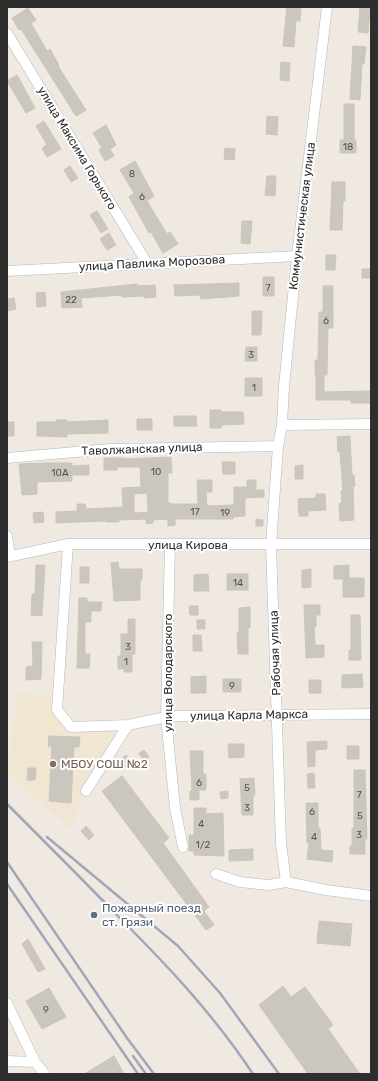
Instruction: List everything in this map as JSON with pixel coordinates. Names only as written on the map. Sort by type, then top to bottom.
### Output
[{"type":"street","name":"Коммунистическая улица","points":[[282,425],[284,386],[297,256],[327,7]]},
{"type":"street","name":"улица Максима Горького","points":[[7,33],[147,263]]},
{"type":"street","name":"улица Павлика Морозова","points":[[7,271],[297,256]]},
{"type":"street","points":[[282,425],[371,424]]},
{"type":"street","name":"Рабочая улица","points":[[282,425],[278,446],[271,545],[281,843],[286,882]]},
{"type":"street","name":"Таволжанская улица","points":[[7,458],[110,449],[278,446]]},
{"type":"street","points":[[7,536],[8,557]]},
{"type":"street","name":"улица Кирова","points":[[8,557],[68,544],[371,544]]},
{"type":"street","name":"улица Карла Маркса","points":[[68,544],[57,710],[71,727],[128,725],[166,717],[371,714]]},
{"type":"street","name":"улица Володарского","points":[[170,545],[166,717],[175,808],[183,847]]},
{"type":"street","points":[[86,791],[128,725]]},
{"type":"street","points":[[216,874],[240,882],[269,885],[286,882],[326,890],[371,896]]},
{"type":"street","points":[[7,1003],[35,1062],[45,1074]]},
{"type":"street","points":[[7,1061],[35,1062]]},
{"type":"shaded area","name":"МБОУ СОШ №2","points":[[18,692],[50,697],[53,709],[70,730],[121,728],[83,790],[71,830],[7,770],[7,758],[9,756]]},
{"type":"building","points":[[287,7],[301,7],[300,21],[296,21],[294,47],[283,46]]},
{"type":"building","points":[[360,7],[370,7],[368,33],[358,32]]},
{"type":"building","points":[[28,8],[36,20],[31,23],[47,51],[50,49],[59,65],[58,66],[86,110],[76,116],[21,29],[19,30],[12,18]]},
{"type":"building","points":[[353,46],[366,47],[364,64],[362,64],[360,100],[350,99]]},
{"type":"building","points":[[281,62],[290,63],[289,81],[280,80]]},
{"type":"building","points":[[17,75],[35,108],[26,113],[7,81]]},
{"type":"building","points":[[344,104],[354,104],[354,140],[356,140],[356,153],[340,153],[340,140],[344,140]]},
{"type":"building","points":[[267,116],[278,117],[277,135],[266,134]]},
{"type":"building","points":[[44,121],[61,149],[47,157],[42,148],[47,145],[36,126]]},
{"type":"building","points":[[106,125],[116,145],[110,149],[114,156],[105,161],[99,150],[102,148],[93,133]]},
{"type":"building","points":[[225,148],[235,149],[234,160],[224,159]]},
{"type":"building","points":[[135,161],[154,196],[147,201],[167,234],[170,232],[178,244],[163,253],[151,232],[149,233],[129,197],[134,193],[120,170]]},
{"type":"building","points":[[70,166],[78,178],[71,182],[64,170]]},
{"type":"building","points":[[267,176],[276,176],[275,196],[265,195]]},
{"type":"building","points":[[332,182],[345,182],[342,230],[330,230]]},
{"type":"building","points":[[97,211],[108,229],[101,233],[90,215]]},
{"type":"building","points":[[242,221],[252,221],[250,244],[241,243]]},
{"type":"building","points":[[109,233],[116,245],[107,250],[100,239]]},
{"type":"building","points":[[326,255],[336,255],[335,270],[326,270]]},
{"type":"building","points":[[362,269],[371,269],[371,278],[362,278]]},
{"type":"building","points":[[263,277],[274,277],[274,296],[263,296]]},
{"type":"building","points":[[239,283],[239,296],[201,299],[200,295],[175,296],[174,285]]},
{"type":"building","points":[[137,284],[138,286],[155,285],[156,297],[122,297],[122,295],[81,298],[82,307],[62,308],[61,292]]},
{"type":"building","points":[[323,286],[333,286],[333,328],[328,328],[327,375],[324,375],[324,392],[371,391],[371,403],[351,403],[351,400],[316,400],[315,360],[318,360],[319,312],[323,312]]},
{"type":"building","points":[[45,292],[46,306],[37,307],[36,293]]},
{"type":"building","points":[[14,298],[16,309],[7,311],[7,299]]},
{"type":"building","points":[[252,311],[262,311],[261,335],[252,335]]},
{"type":"building","points":[[246,347],[257,347],[257,361],[245,361]]},
{"type":"building","points":[[245,378],[262,378],[262,396],[245,396]]},
{"type":"building","points":[[210,410],[221,410],[221,412],[243,412],[244,424],[221,425],[221,428],[210,428]]},
{"type":"building","points":[[174,416],[196,416],[197,426],[174,426]]},
{"type":"building","points":[[137,419],[152,419],[152,430],[137,430]]},
{"type":"building","points":[[56,420],[67,420],[67,422],[108,420],[108,433],[67,434],[67,437],[37,436],[37,422],[56,422]]},
{"type":"building","points":[[7,422],[14,422],[14,436],[7,436]]},
{"type":"building","points":[[350,436],[352,475],[354,475],[355,486],[353,487],[354,520],[340,521],[339,504],[342,503],[341,491],[343,491],[340,452],[338,452],[337,437]]},
{"type":"building","points":[[171,457],[172,473],[168,473],[168,503],[171,504],[198,504],[197,480],[212,480],[212,492],[206,492],[207,506],[234,505],[234,487],[247,487],[247,480],[256,480],[256,490],[264,490],[264,497],[245,498],[245,516],[233,517],[233,519],[175,519],[175,525],[168,526],[168,519],[153,520],[153,523],[146,524],[146,519],[119,520],[119,522],[106,521],[56,523],[56,512],[77,511],[77,504],[85,504],[86,509],[123,507],[122,488],[141,487],[140,467],[117,467],[117,470],[104,470],[104,458],[123,459]],"holes":[[[147,493],[148,512],[134,513],[134,494]]]},
{"type":"building","points":[[222,462],[235,462],[235,474],[223,474]]},
{"type":"building","points":[[72,463],[72,466],[89,465],[89,475],[72,475],[72,481],[37,482],[37,494],[22,495],[19,464]]},
{"type":"building","points":[[303,465],[303,479],[295,479],[295,466]]},
{"type":"building","points":[[316,494],[325,494],[326,510],[308,511],[308,516],[299,516],[298,499],[316,498]]},
{"type":"building","points":[[43,512],[44,522],[34,523],[33,513]]},
{"type":"building","points":[[256,519],[263,520],[263,526],[256,526]]},
{"type":"building","points":[[118,562],[119,569],[142,569],[142,580],[140,581],[140,600],[114,601],[111,563]]},
{"type":"building","points":[[36,565],[45,565],[42,616],[31,615],[32,594],[35,594]]},
{"type":"building","points":[[349,565],[349,578],[364,578],[364,597],[343,597],[343,579],[334,579],[334,566]]},
{"type":"building","points":[[80,567],[89,567],[89,583],[80,583]]},
{"type":"building","points":[[311,569],[311,587],[302,588],[302,570]]},
{"type":"building","points":[[208,574],[209,591],[194,591],[194,575]]},
{"type":"building","points":[[227,574],[248,574],[248,590],[227,590]]},
{"type":"building","points":[[79,598],[87,598],[87,602],[102,602],[101,611],[91,611],[91,622],[85,622],[85,654],[90,654],[89,668],[77,668]]},
{"type":"building","points":[[304,605],[320,605],[320,615],[316,615],[316,627],[314,627],[315,645],[324,645],[324,657],[306,658]]},
{"type":"building","points":[[189,606],[198,606],[198,615],[190,615]]},
{"type":"building","points":[[250,607],[248,654],[238,654],[237,632],[239,632],[239,608]]},
{"type":"building","points":[[351,615],[360,615],[361,660],[349,660],[349,650],[351,650]]},
{"type":"building","points":[[128,619],[135,619],[135,654],[132,654],[132,672],[124,672],[124,669],[118,669],[118,656],[121,656],[121,634],[128,634]]},
{"type":"building","points":[[197,620],[205,620],[205,629],[197,629]]},
{"type":"building","points":[[193,635],[201,635],[202,651],[193,651]]},
{"type":"building","points":[[32,642],[42,642],[41,679],[26,680],[26,667],[33,666]]},
{"type":"building","points":[[362,674],[363,687],[342,688],[342,675]]},
{"type":"building","points":[[206,676],[206,693],[191,693],[191,677]]},
{"type":"building","points":[[223,679],[241,679],[241,692],[223,692]]},
{"type":"building","points":[[309,680],[321,680],[321,693],[309,693]]},
{"type":"building","points":[[49,736],[80,737],[79,747],[74,747],[71,803],[49,801],[52,746],[48,746]]},
{"type":"building","points":[[327,741],[327,749],[315,750],[315,766],[308,767],[307,742]]},
{"type":"building","points":[[228,744],[244,744],[244,757],[229,758]]},
{"type":"building","points":[[347,746],[359,746],[359,759],[347,759]]},
{"type":"building","points":[[144,750],[149,757],[144,761],[139,753]]},
{"type":"building","points":[[190,751],[203,751],[203,774],[206,774],[206,790],[199,790],[199,800],[190,800],[190,791],[192,791]]},
{"type":"building","points":[[126,755],[131,761],[125,767],[120,760]]},
{"type":"building","points":[[28,768],[36,768],[35,780],[27,780]]},
{"type":"building","points":[[354,770],[365,770],[367,839],[365,839],[365,854],[350,854],[350,846],[352,846],[352,828],[354,828]]},
{"type":"building","points":[[314,773],[315,788],[308,788],[307,774]]},
{"type":"building","points":[[122,776],[169,838],[163,843],[209,907],[204,911],[214,925],[206,930],[102,791]]},
{"type":"building","points":[[254,778],[255,795],[253,795],[253,815],[242,815],[240,779]]},
{"type":"building","points":[[228,791],[228,798],[221,799],[220,792]]},
{"type":"building","points":[[306,803],[318,803],[318,828],[320,828],[321,850],[333,851],[332,862],[307,859],[309,843],[307,843]]},
{"type":"building","points":[[194,808],[206,808],[206,814],[223,813],[224,856],[194,855],[194,851],[189,851],[189,835],[194,835]]},
{"type":"building","points":[[86,826],[94,835],[89,840],[81,831]]},
{"type":"building","points":[[253,849],[253,860],[229,861],[229,850]]},
{"type":"building","points":[[319,921],[352,924],[350,946],[317,943]]},
{"type":"building","points":[[28,939],[45,969],[38,972],[22,944]]},
{"type":"building","points":[[283,986],[291,997],[305,987],[333,1025],[328,1029],[360,1074],[308,1074],[259,1005]]},
{"type":"building","points":[[49,988],[66,1017],[42,1029],[26,1001]]},
{"type":"building","points":[[114,1056],[124,1074],[84,1074]]},
{"type":"railway","points":[[7,804],[168,968],[221,1030],[253,1074]]},
{"type":"railway","points":[[47,837],[178,946],[220,993],[279,1074]]},
{"type":"railway","points":[[7,862],[127,1038],[154,1074]]},
{"type":"railway","points":[[7,884],[138,1074]]},
{"type":"railway","points":[[133,1056],[146,1074]]},
{"type":"place","name":"МБОУ СОШ №2","points":[[53,764]]},
{"type":"place","name":"Пожарный поезд ст. Грязи","points":[[94,915]]}]
